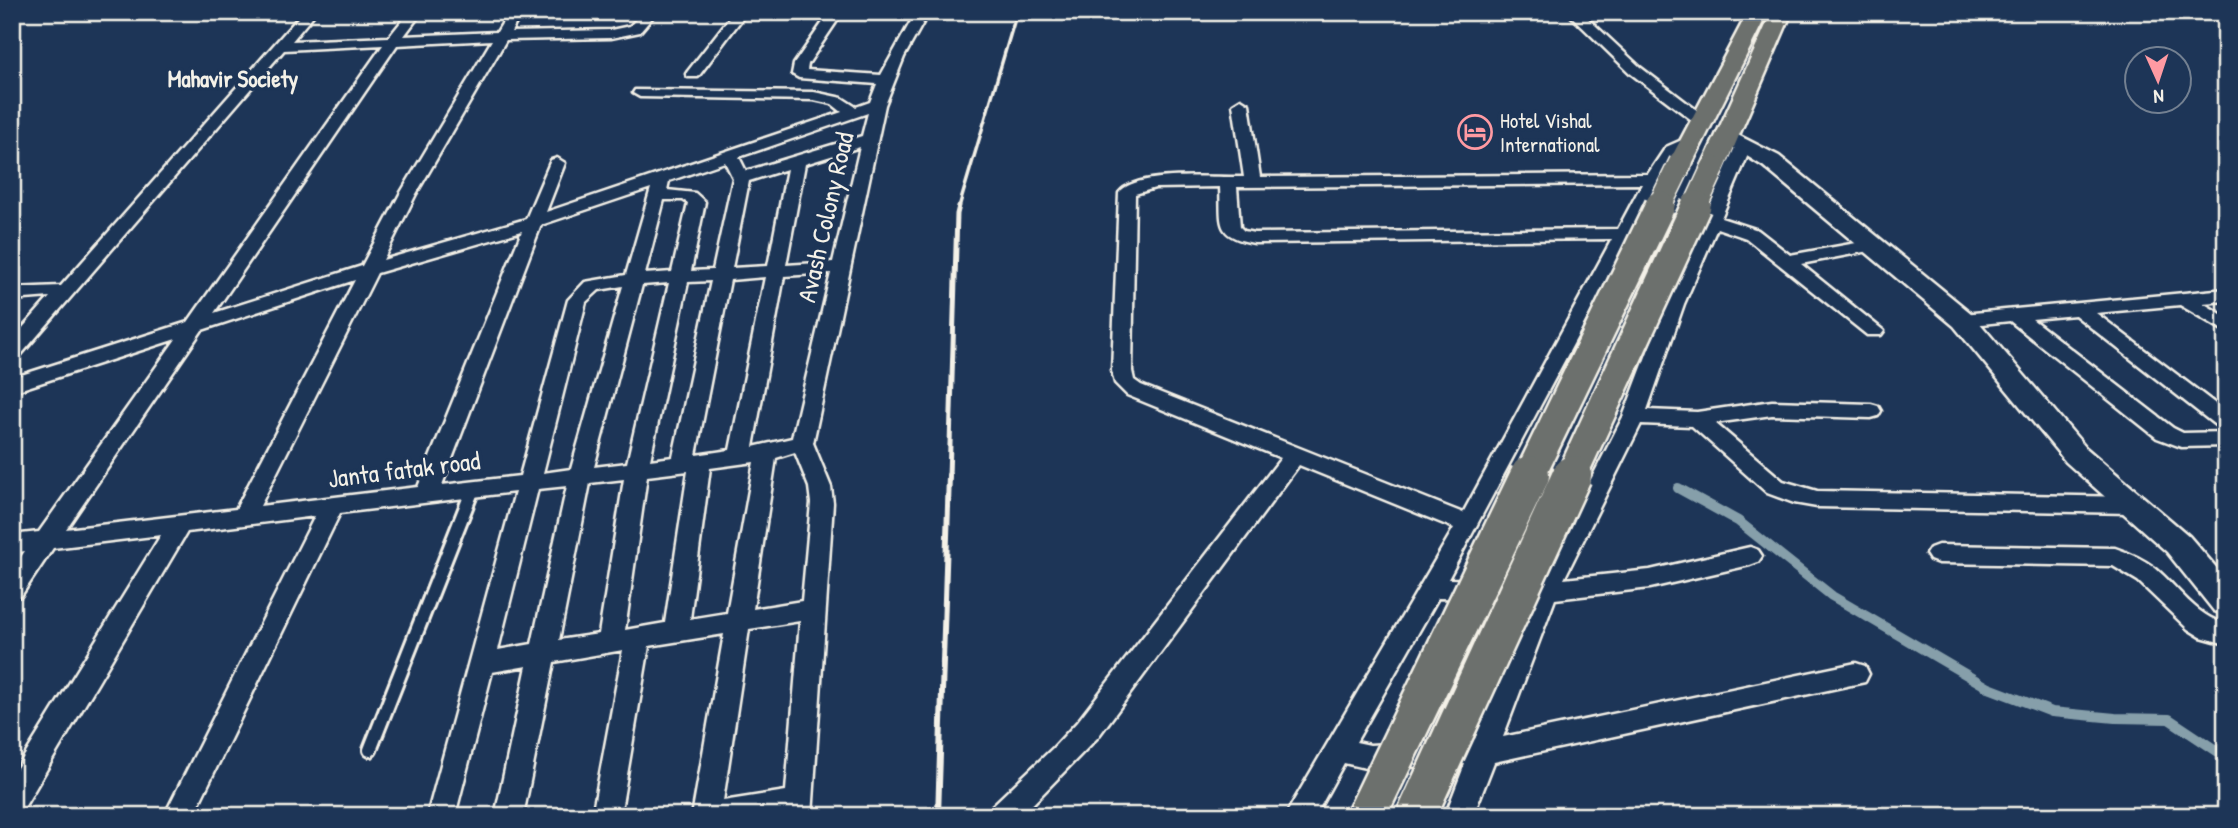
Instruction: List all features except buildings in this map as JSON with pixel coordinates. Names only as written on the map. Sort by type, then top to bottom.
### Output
[{"type":"main road","points":[[1416,816],[1695,157],[1702,121],[1758,12]]},
{"type":"main road","points":[[1366,816],[1695,157],[1736,141],[1782,12]]},
{"type":"street","points":[[12,353],[310,12]]},
{"type":"street","points":[[12,589],[191,328],[416,12]]},
{"type":"street","points":[[243,517],[408,194],[516,12]]},
{"type":"street","points":[[280,46],[625,33],[642,24],[651,12]]},
{"type":"street","points":[[693,74],[741,12]]},
{"type":"street","points":[[837,12],[801,64],[799,74],[884,80]]},
{"type":"street","name":"Avash Colony Road","points":[[802,443],[839,267],[884,80],[923,12]]},
{"type":"street","points":[[1573,12],[1635,70],[1702,121]]},
{"type":"street","points":[[640,93],[814,96],[837,101],[853,113]]},
{"type":"street","points":[[1241,104],[1254,182]]},
{"type":"street","points":[[12,384],[371,269],[660,186],[730,155],[877,105]]},
{"type":"street","points":[[741,178],[869,139]]},
{"type":"street","points":[[1459,816],[1546,591],[1634,417],[1675,304],[1711,221],[1736,141],[1771,161],[1964,320],[2076,455],[2178,544],[2226,602]]},
{"type":"street","points":[[1299,816],[1467,524],[1653,179],[1672,150],[1695,157]]},
{"type":"street","points":[[676,631],[692,463],[741,178],[730,155]]},
{"type":"street","points":[[740,456],[797,161]]},
{"type":"street","points":[[427,494],[558,163]]},
{"type":"street","points":[[1467,524],[1134,390],[1125,383],[1122,371],[1127,193],[1132,188],[1155,183],[1653,179]]},
{"type":"street","points":[[1228,183],[1231,228],[1238,235],[1254,238],[1623,234]]},
{"type":"street","points":[[610,642],[636,470],[697,202],[693,197],[660,186]]},
{"type":"street","points":[[509,816],[580,477],[660,186]]},
{"type":"street","points":[[1711,221],[1743,229],[1874,331]]},
{"type":"street","points":[[1787,261],[1873,245]]},
{"type":"street","points":[[441,816],[577,300],[592,286],[634,280],[839,267]]},
{"type":"street","points":[[12,294],[65,291]]},
{"type":"street","points":[[1964,320],[2226,295]]},
{"type":"street","points":[[2184,299],[2226,326]]},
{"type":"street","points":[[2079,309],[2226,423]]},
{"type":"street","points":[[2014,315],[2165,433],[2181,440],[2226,439]]},
{"type":"street","points":[[1634,417],[1697,419],[1772,408],[1871,411]]},
{"type":"street","points":[[1697,419],[1775,487],[1794,495],[1817,499],[2131,505]]},
{"type":"street","points":[[766,453],[707,816],[798,809],[822,503],[820,487],[802,443]]},
{"type":"street","name":"Janta fatak road","points":[[12,544],[692,463],[766,453],[802,443]]},
{"type":"street","points":[[1001,816],[1063,757],[1088,729],[1295,455]]},
{"type":"street","points":[[178,816],[332,506]]},
{"type":"street","points":[[12,802],[180,524]]},
{"type":"street","points":[[1938,554],[2115,556],[2133,562],[2148,573],[2202,628],[2226,634]]},
{"type":"street","points":[[1431,588],[1546,591],[1650,579],[1750,556]]},
{"type":"street","points":[[482,663],[814,609]]},
{"type":"street","points":[[606,816],[638,637]]},
{"type":"street","points":[[1337,749],[1370,757],[1484,751],[1856,674]]},
{"type":"lane","points":[[370,750],[473,489]]},
{"type":"waterway","points":[[1678,488],[1738,521],[1832,596],[1989,688],[2052,712],[2115,718],[2169,719],[2226,757]]},
{"type":"railway","points":[[959,207],[1017,12]]},
{"type":"railway","points":[[949,477],[959,206]]},
{"type":"railway","points":[[938,816],[949,475]]},
{"type":"place","name":"Hotel Vishal International","points":[[1475,132]]},
{"type":"district","name":"Mahavir Society","points":[[233,78]]}]
